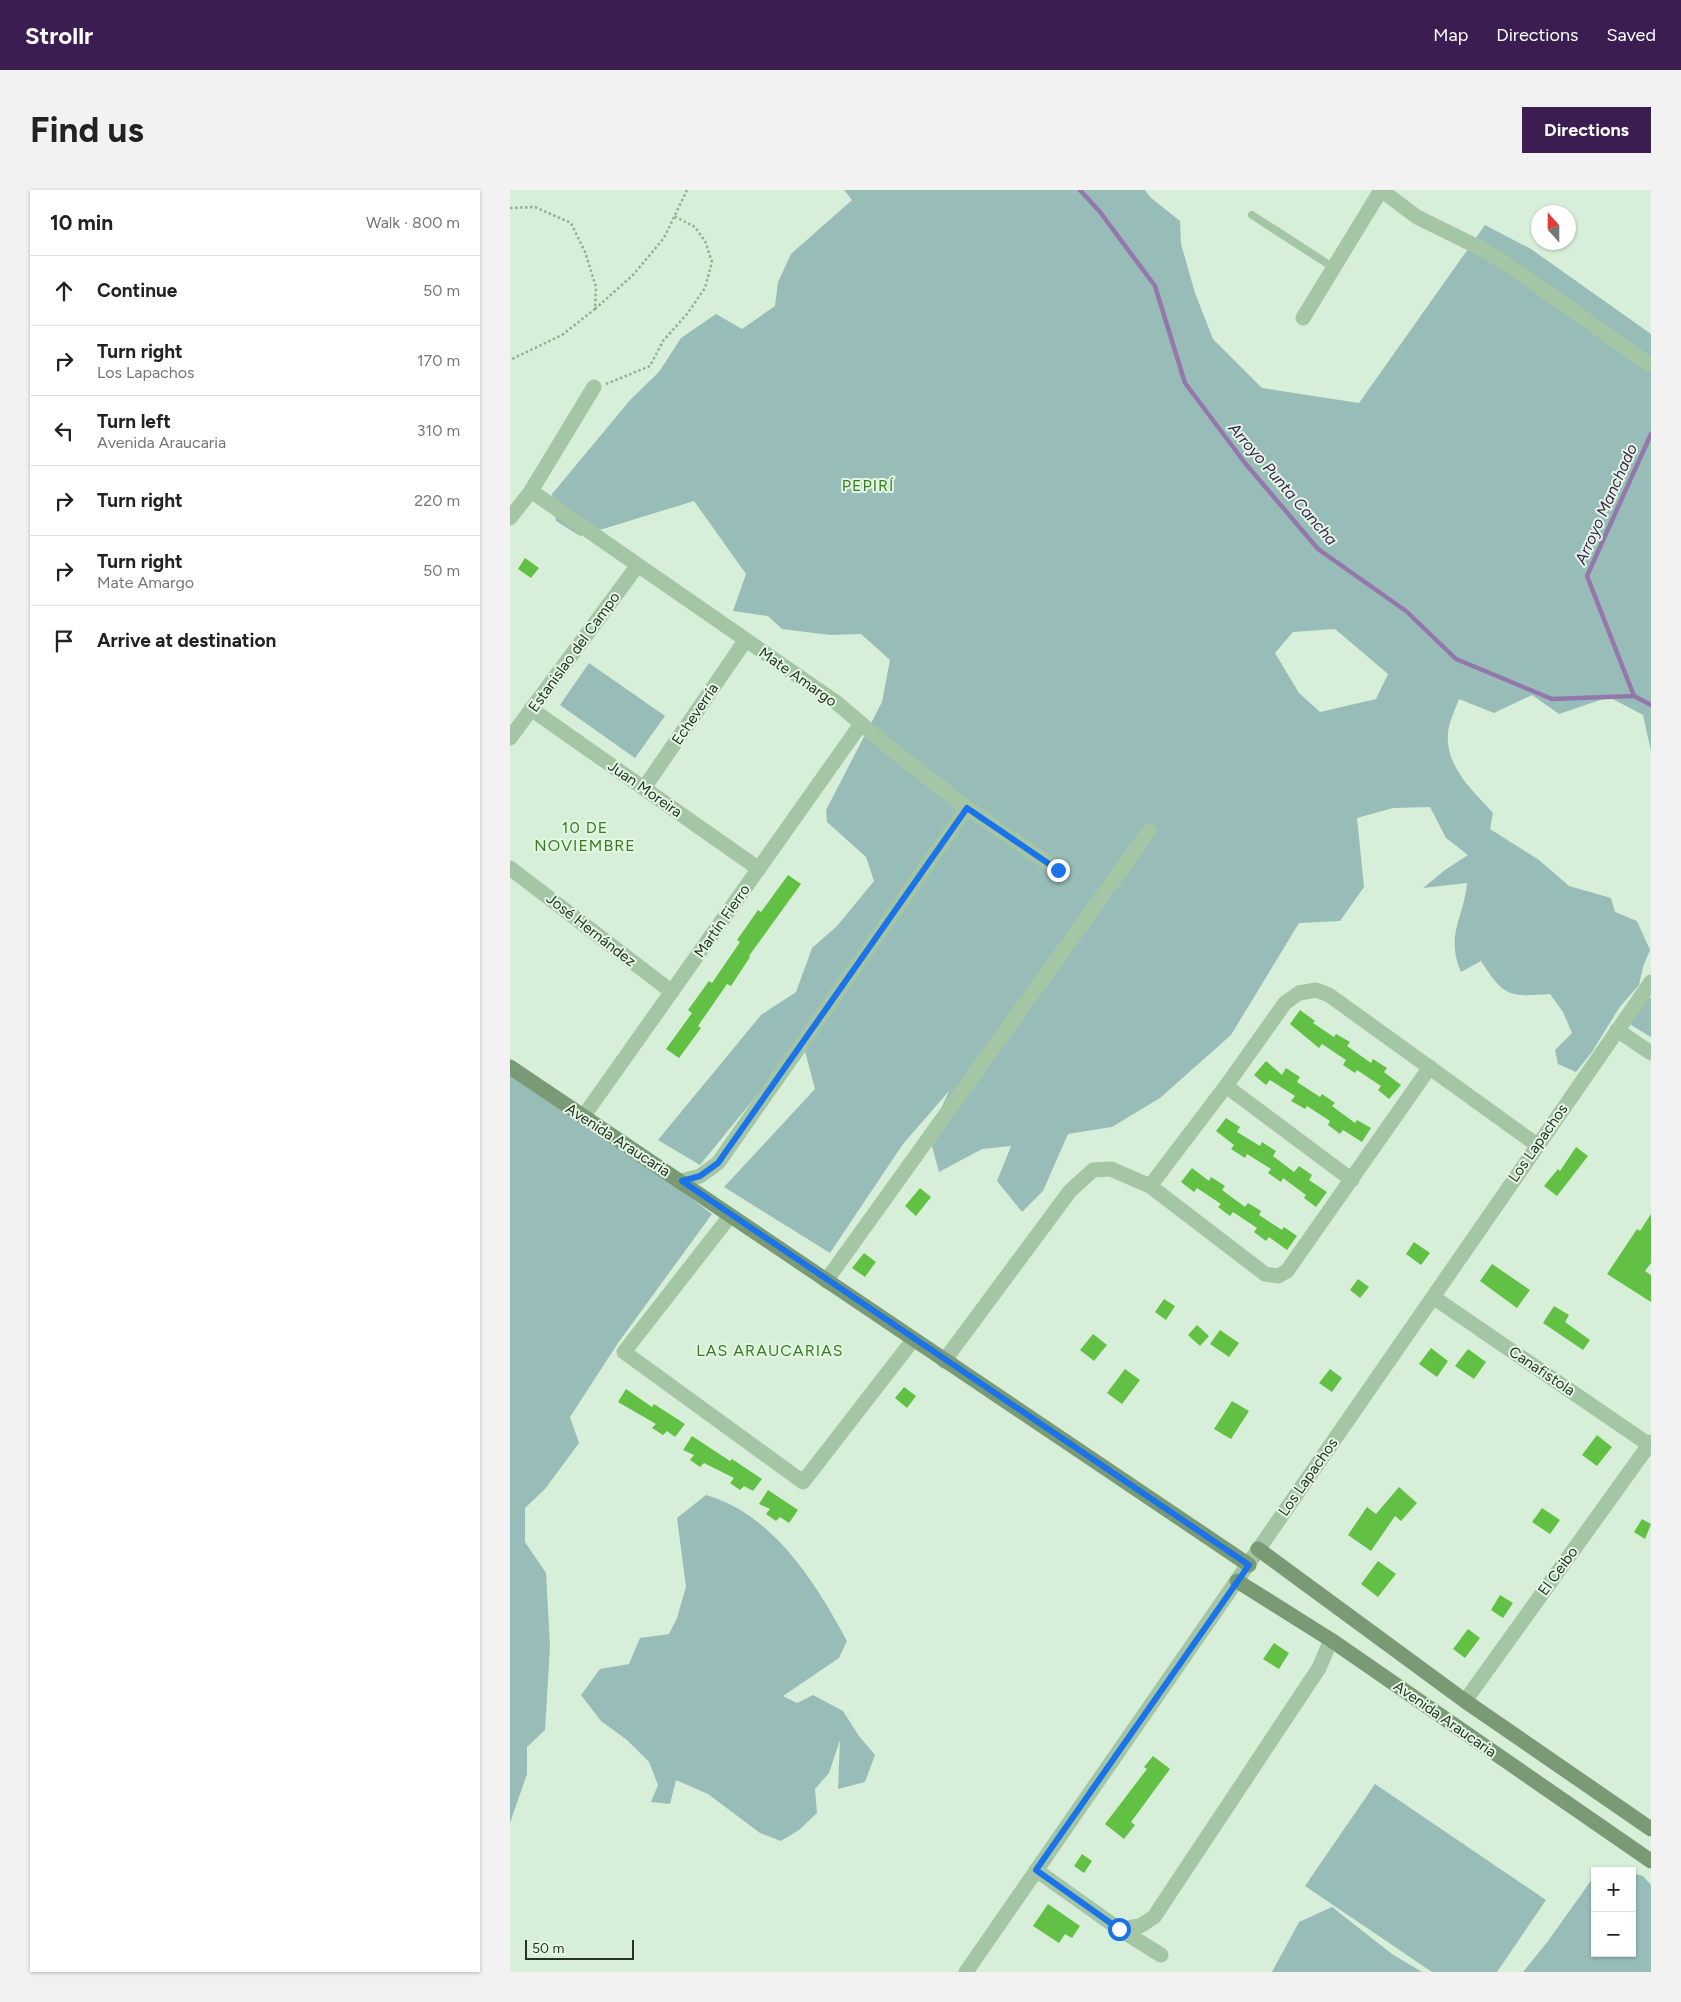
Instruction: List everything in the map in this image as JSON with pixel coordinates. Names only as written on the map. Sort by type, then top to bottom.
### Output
[{"type":"main road","name":"Avenida Araucaria","points":[[510,1067],[682,1181],[730,1216],[944,1361],[1249,1565]]},
{"type":"main road","name":"Avenida Araucaria","points":[[1258,1549],[1465,1701],[1651,1828]]},
{"type":"main road","name":"Avenida Araucaria","points":[[1237,1581],[1331,1640],[1651,1861]]},
{"type":"street","points":[[1303,318],[1381,190],[1417,217],[1486,251],[1520,272],[1651,366]]},
{"type":"street","points":[[510,518],[531,491],[594,388]]},
{"type":"street","name":"Mate Amargo","points":[[531,491],[837,703],[967,808],[1058,870]]},
{"type":"street","name":"Estanislao del Campo","points":[[510,738],[638,566]]},
{"type":"street","name":"Echeverría","points":[[644,788],[745,640]]},
{"type":"street","name":"Juan Moreira","points":[[531,710],[759,869]]},
{"type":"street","name":"Martín Fierro","points":[[583,1117],[861,724]]},
{"type":"street","points":[[682,1181],[700,1176],[718,1163],[967,808]]},
{"type":"street","points":[[826,1281],[1149,831]]},
{"type":"street","name":"José Hernández","points":[[510,868],[672,992]]},
{"type":"street","name":"Los Lapachos","points":[[966,1972],[1651,982]]},
{"type":"street","points":[[1150,1186],[1226,1086],[1285,1003],[1299,992],[1316,990],[1329,995],[1537,1145]]},
{"type":"street","points":[[1617,1030],[1651,1053]]},
{"type":"street","points":[[944,1361],[1070,1190],[1093,1170],[1111,1169],[1150,1186],[1265,1274],[1278,1276],[1287,1271],[1430,1067]]},
{"type":"street","points":[[1226,1086],[1352,1180]]},
{"type":"street","points":[[730,1216],[624,1352],[803,1482],[913,1340]]},
{"type":"street","name":"Canafistola","points":[[1433,1296],[1650,1444]]},
{"type":"street","name":"El Ceibo","points":[[1465,1701],[1650,1444]]},
{"type":"street","points":[[1119,1929],[1140,1926],[1154,1917],[1319,1668],[1331,1640]]},
{"type":"street","points":[[1036,1870],[1119,1929],[1161,1955]]},
{"type":"lane","points":[[1252,214],[1334,268]]},
{"type":"path","points":[[510,360],[562,335],[633,275],[664,238],[687,190]]},
{"type":"path","points":[[510,208],[535,207],[571,223],[585,252],[596,287],[595,309]]},
{"type":"path","points":[[594,388],[650,366],[663,341],[687,314],[705,288],[712,262],[705,241],[695,227],[674,216]]},
{"type":"shaded area","points":[[844,190],[1145,190],[1150,197],[1180,221],[1181,244],[1195,293],[1213,339],[1262,388],[1359,403],[1485,225],[1531,249],[1651,334],[1651,751],[1643,715],[1609,697],[1559,714],[1532,695],[1494,713],[1459,699],[1448,733],[1448,745],[1455,767],[1493,813],[1490,829],[1539,860],[1569,886],[1611,898],[1615,912],[1637,921],[1650,950],[1643,967],[1639,985],[1619,1008],[1592,1052],[1576,1072],[1558,1064],[1555,1050],[1572,1033],[1563,1012],[1550,994],[1525,995],[1509,992],[1496,982],[1481,961],[1461,972],[1457,959],[1455,937],[1467,883],[1423,888],[1445,870],[1468,855],[1446,838],[1430,807],[1393,808],[1357,818],[1364,887],[1340,921],[1299,923],[1231,1035],[1160,1098],[1112,1127],[1068,1134],[1043,1191],[1022,1212],[997,1181],[1011,1146],[982,1149],[939,1172],[929,1135],[949,1091],[903,1144],[830,1253],[724,1187],[815,1089],[802,1040],[700,1165],[658,1140],[761,1015],[796,992],[812,948],[837,926],[874,881],[866,857],[827,822],[826,810],[882,702],[890,660],[861,634],[830,635],[782,629],[768,616],[733,611],[746,574],[694,501],[580,536],[556,521],[552,494],[631,399],[659,372],[681,338],[716,314],[742,329],[775,306],[778,282],[791,254],[852,200]],"holes":[[[1335,629],[1388,674],[1376,699],[1320,712],[1299,693],[1275,653],[1293,632]]]},
{"type":"shaded area","points":[[589,663],[665,716],[635,758],[560,705]]},
{"type":"shaded area","points":[[1651,997],[1651,1037],[1631,1025],[1637,1007]]},
{"type":"shaded area","points":[[510,1070],[583,1117],[712,1214],[618,1343],[570,1417],[579,1443],[545,1489],[525,1508],[525,1542],[546,1573],[550,1647],[545,1730],[527,1747],[527,1774],[510,1823]]},
{"type":"shaded area","points":[[706,1495],[730,1504],[772,1534],[806,1574],[847,1641],[839,1658],[783,1696],[797,1703],[813,1695],[843,1711],[859,1736],[875,1755],[865,1782],[838,1789],[840,1740],[829,1773],[815,1789],[817,1813],[799,1830],[781,1841],[760,1833],[708,1794],[676,1780],[670,1804],[651,1802],[658,1785],[649,1762],[627,1740],[601,1721],[581,1695],[600,1669],[629,1664],[640,1638],[669,1634],[677,1618],[686,1587],[677,1518]]},
{"type":"shaded area","points":[[1375,1784],[1546,1900],[1497,1972],[1432,1972],[1305,1886]]},
{"type":"shaded area","points":[[1636,1874],[1643,1876],[1651,1885],[1651,1972],[1523,1972],[1548,1941],[1591,1881],[1591,1957],[1636,1957]]},
{"type":"shaded area","points":[[1332,1907],[1392,1954],[1422,1972],[1272,1972],[1299,1922]]},
{"type":"building","points":[[525,558],[539,568],[531,578],[518,569]]},
{"type":"building","points":[[788,875],[801,884],[749,956],[731,986],[727,984],[698,1026],[701,1028],[679,1058],[666,1049],[692,1013],[688,1010],[709,981],[712,983],[740,942],[737,940],[758,910],[761,912]]},
{"type":"building","points":[[1300,1010],[1315,1021],[1313,1023],[1334,1037],[1336,1034],[1350,1042],[1347,1046],[1371,1063],[1373,1059],[1387,1068],[1384,1072],[1401,1085],[1389,1099],[1378,1090],[1381,1086],[1357,1070],[1355,1073],[1343,1065],[1346,1060],[1322,1044],[1319,1048],[1290,1024]]},
{"type":"building","points":[[1266,1061],[1282,1075],[1286,1068],[1300,1077],[1297,1082],[1320,1097],[1322,1094],[1335,1103],[1332,1106],[1355,1123],[1357,1120],[1371,1128],[1362,1142],[1343,1130],[1340,1134],[1328,1125],[1330,1121],[1307,1106],[1305,1109],[1291,1101],[1295,1096],[1270,1080],[1266,1085],[1254,1075]]},
{"type":"building","points":[[1226,1118],[1240,1127],[1237,1132],[1260,1146],[1262,1142],[1276,1151],[1273,1156],[1294,1172],[1299,1166],[1312,1175],[1309,1180],[1327,1192],[1316,1207],[1304,1198],[1306,1195],[1283,1178],[1281,1182],[1268,1173],[1271,1169],[1247,1154],[1245,1158],[1231,1149],[1234,1145],[1216,1131]]},
{"type":"building","points":[[1576,1147],[1588,1156],[1557,1196],[1544,1186],[1558,1169],[1560,1171]]},
{"type":"building","points":[[1192,1168],[1209,1181],[1211,1177],[1225,1186],[1222,1190],[1245,1207],[1248,1203],[1261,1211],[1259,1215],[1282,1230],[1284,1227],[1297,1236],[1287,1250],[1269,1237],[1266,1241],[1254,1232],[1257,1228],[1233,1212],[1230,1216],[1218,1207],[1221,1204],[1197,1188],[1194,1192],[1181,1182]]},
{"type":"building","points":[[920,1188],[931,1197],[916,1216],[905,1206]]},
{"type":"building","points":[[1651,1214],[1651,1263],[1645,1271],[1651,1275],[1651,1302],[1607,1274],[1637,1229],[1640,1231]]},
{"type":"building","points":[[1414,1242],[1430,1253],[1421,1265],[1406,1254]]},
{"type":"building","points":[[864,1253],[876,1262],[865,1277],[852,1268]]},
{"type":"building","points":[[1492,1264],[1530,1290],[1517,1308],[1480,1281]]},
{"type":"building","points":[[1358,1279],[1369,1287],[1360,1298],[1350,1290]]},
{"type":"building","points":[[1164,1299],[1175,1306],[1166,1320],[1155,1312]]},
{"type":"building","points":[[1554,1306],[1569,1315],[1565,1322],[1590,1340],[1583,1350],[1543,1323]]},
{"type":"building","points":[[1197,1325],[1209,1336],[1200,1346],[1188,1335]]},
{"type":"building","points":[[1220,1330],[1239,1343],[1229,1357],[1210,1344]]},
{"type":"building","points":[[1093,1334],[1107,1345],[1094,1361],[1080,1350]]},
{"type":"building","points":[[1431,1348],[1448,1361],[1437,1377],[1419,1364]]},
{"type":"building","points":[[1468,1349],[1486,1362],[1474,1379],[1455,1366]]},
{"type":"building","points":[[1125,1369],[1140,1380],[1122,1404],[1107,1393]]},
{"type":"building","points":[[1330,1369],[1342,1378],[1332,1392],[1319,1383]]},
{"type":"building","points":[[904,1387],[916,1396],[907,1408],[895,1398]]},
{"type":"building","points":[[626,1389],[652,1407],[654,1404],[685,1424],[675,1437],[667,1431],[663,1435],[652,1428],[656,1424],[618,1402]]},
{"type":"building","points":[[1232,1401],[1249,1411],[1231,1439],[1214,1429]]},
{"type":"building","points":[[1597,1435],[1612,1447],[1597,1466],[1582,1455]]},
{"type":"building","points":[[692,1436],[762,1479],[753,1491],[744,1486],[740,1490],[730,1483],[734,1478],[704,1463],[700,1467],[690,1460],[694,1455],[683,1450]]},
{"type":"building","points":[[1399,1487],[1417,1503],[1401,1521],[1395,1516],[1371,1551],[1348,1535],[1367,1507],[1376,1514]]},
{"type":"building","points":[[768,1490],[798,1510],[789,1523],[780,1517],[776,1521],[766,1514],[770,1509],[759,1504]]},
{"type":"building","points":[[1542,1508],[1560,1520],[1550,1534],[1532,1522]]},
{"type":"building","points":[[1642,1519],[1651,1524],[1645,1539],[1634,1532]]},
{"type":"building","points":[[1378,1561],[1396,1574],[1378,1597],[1361,1584]]},
{"type":"building","points":[[1500,1595],[1513,1603],[1503,1618],[1491,1610]]},
{"type":"building","points":[[1468,1629],[1480,1638],[1465,1658],[1453,1649]]},
{"type":"building","points":[[1274,1643],[1289,1653],[1279,1669],[1263,1659]]},
{"type":"building","points":[[1153,1756],[1170,1769],[1131,1822],[1135,1825],[1124,1839],[1105,1824],[1147,1769],[1144,1767]]},
{"type":"building","points":[[1082,1854],[1092,1861],[1084,1873],[1074,1866]]},
{"type":"building","points":[[1048,1904],[1080,1926],[1072,1938],[1065,1934],[1059,1943],[1033,1926]]},
{"type":"waterway","name":"Arroyo Punta Cancha","points":[[1080,190],[1100,212],[1155,286],[1185,383],[1245,463],[1318,549],[1406,611],[1456,659],[1552,699],[1634,696],[1651,705]]},
{"type":"waterway","name":"Arroyo Manchado","points":[[1634,696],[1587,576],[1651,434]]},
{"type":"district","name":"PEPIRÍ","points":[[868,485]]},
{"type":"district","name":"10 DE NOVIEMBRE","points":[[585,836]]},
{"type":"district","name":"LAS ARAUCARIAS","points":[[770,1350]]},
{"type":"route","points":[[1058,870],[967,808],[718,1163],[700,1176],[682,1181],[730,1216],[944,1361],[1249,1565],[1036,1870],[1119,1929]]}]
